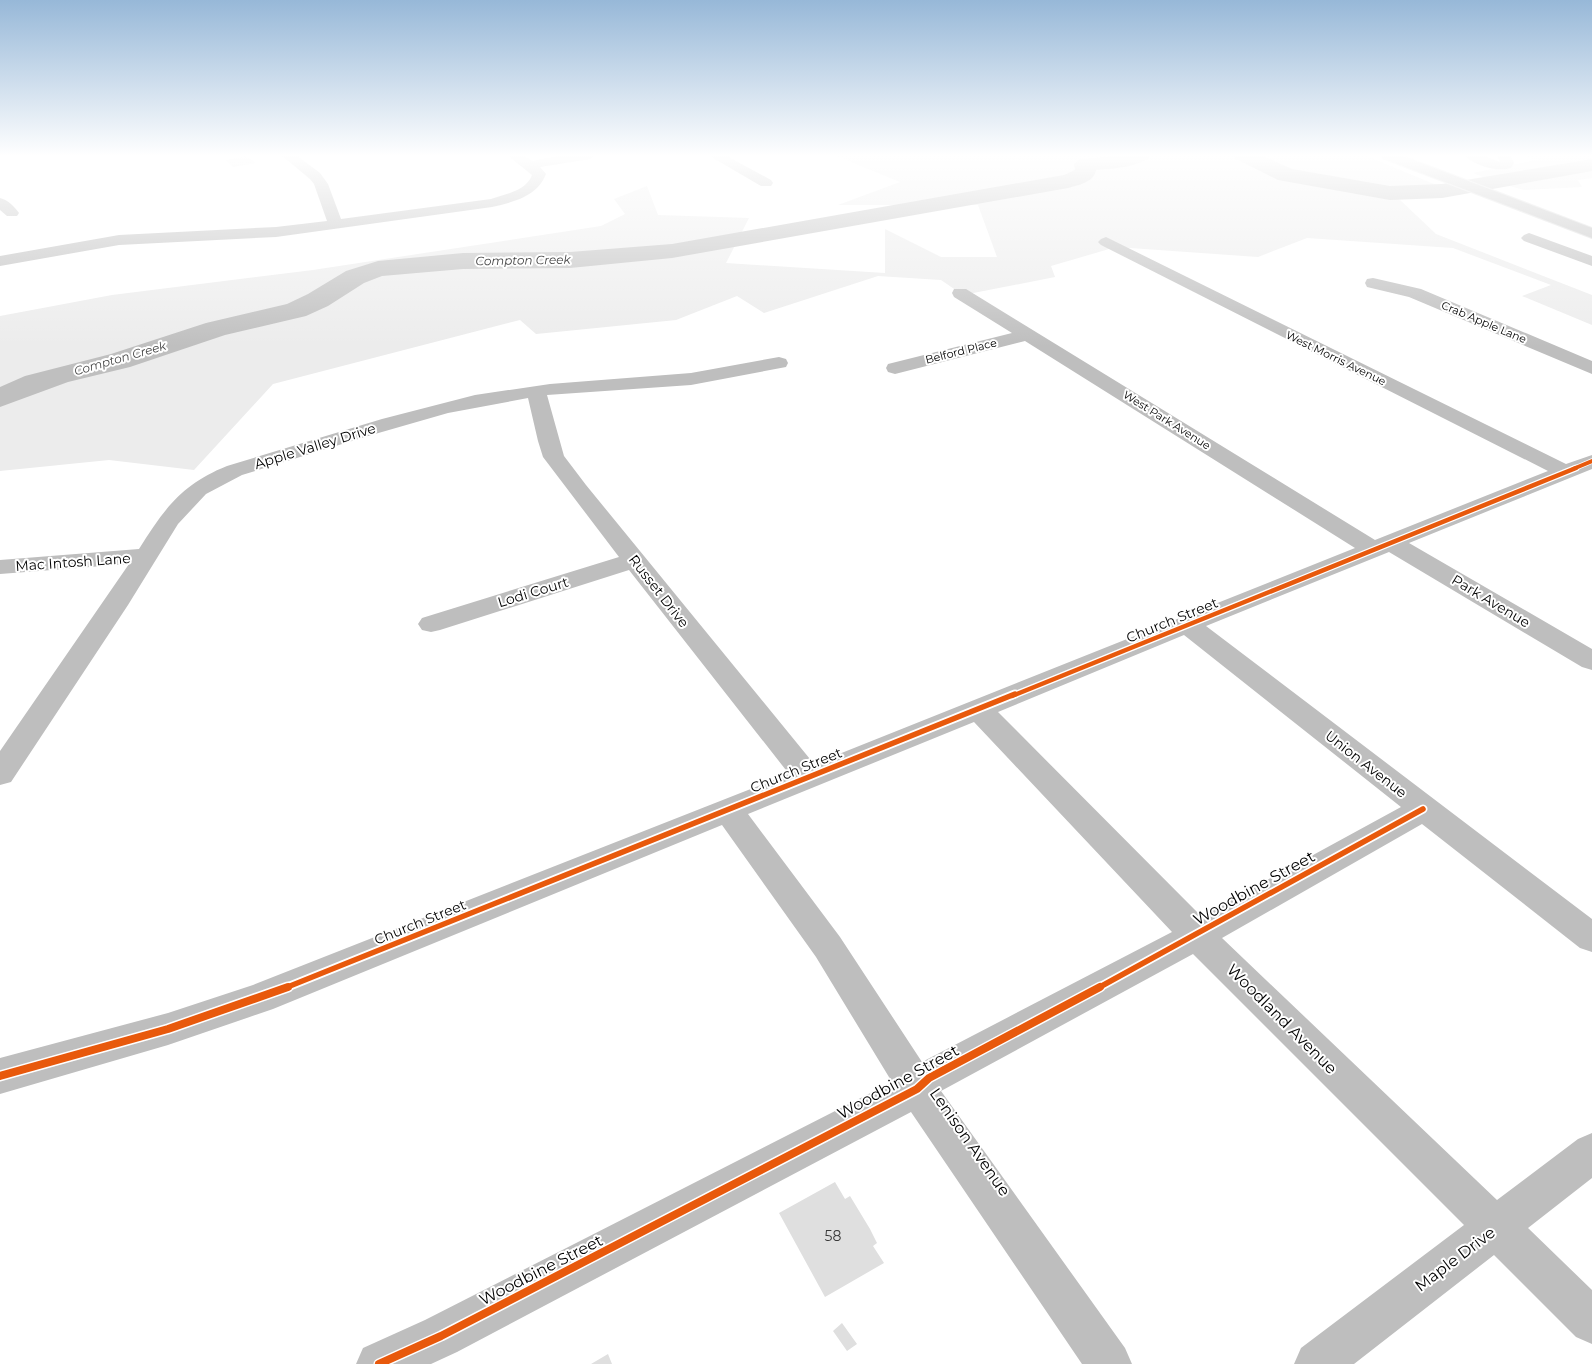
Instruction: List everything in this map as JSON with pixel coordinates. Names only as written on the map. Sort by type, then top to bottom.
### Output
[{"type":"main road","points":[[334,219],[336,224]]},
{"type":"main road","points":[[0,261],[119,240],[251,235],[375,219]]},
{"type":"main road","points":[[1556,219],[1592,233]]},
{"type":"main road","points":[[1578,219],[1592,224]]},
{"type":"main road","points":[[1576,227],[1529,238],[1592,260]]},
{"type":"main road","name":"West Morris Avenue","points":[[1106,242],[1579,466]]},
{"type":"main road","name":"Crab Apple Lane","points":[[1373,283],[1416,293],[1592,368]]},
{"type":"main road","name":"West Park Avenue","points":[[960,293],[1382,545]]},
{"type":"main road","name":"Belford Place","points":[[895,368],[1027,334]]},
{"type":"main road","name":"Apple Valley Drive","points":[[1,770],[179,510],[197,490],[226,474],[427,412],[479,400],[536,391],[695,379],[779,364]]},
{"type":"main road","name":"Russet Drive","points":[[536,391],[548,441],[554,457],[808,777]]},
{"type":"main road","name":"Church Street","points":[[0,1076],[168,1029],[260,998],[1189,626],[1382,545],[1579,466]]},
{"type":"main road","name":"Park Avenue","points":[[1382,545],[1592,661]]},
{"type":"main road","name":"Mac Intosh Lane","points":[[0,567],[146,556]]},
{"type":"main road","name":"Lodi Court","points":[[431,624],[634,560]]},
{"type":"main road","name":"Union Avenue","points":[[1189,626],[1592,938]]},
{"type":"main road","name":"Woodland Avenue","points":[[979,710],[1197,935],[1592,1320]]},
{"type":"main road","name":"Woodbine Street","points":[[379,1364],[442,1336],[917,1089],[929,1078],[1197,935],[1423,809]]},
{"type":"main road","name":"Lenison Avenue","points":[[728,810],[828,947],[917,1089],[1109,1364]]},
{"type":"main road","name":"Maple Drive","points":[[1317,1364],[1592,1153]]},
{"type":"shaded area","points":[[616,219],[749,219],[726,263],[885,273],[885,229],[941,257],[997,257],[983,219],[1420,219],[1436,234],[1592,295],[1592,325],[1522,296],[1551,285],[1453,248],[1307,238],[1258,257],[1116,247],[1051,266],[1055,277],[963,295],[941,280],[878,276],[764,313],[737,296],[676,320],[536,334],[520,320],[273,384],[194,470],[109,460],[0,471],[0,316],[112,295],[313,270],[601,226]]},
{"type":"building","points":[[835,1182],[845,1199],[850,1196],[870,1229],[877,1243],[873,1246],[884,1263],[825,1297],[779,1213]]},
{"type":"building","points":[[842,1323],[857,1344],[847,1351],[833,1331]]},
{"type":"building","points":[[608,1354],[612,1364],[591,1364]]},
{"type":"waterway","name":"Compton Creek","points":[[0,398],[36,382],[59,375],[119,361],[216,329],[296,310],[318,300],[355,277],[378,269],[463,261],[570,260],[672,251],[855,219]]},
{"type":"cycle path","points":[[0,1076],[168,1029],[260,998],[1592,461]]},
{"type":"cycle path","points":[[379,1364],[441,1336],[917,1089],[929,1078],[1197,935],[1423,809]]}]
